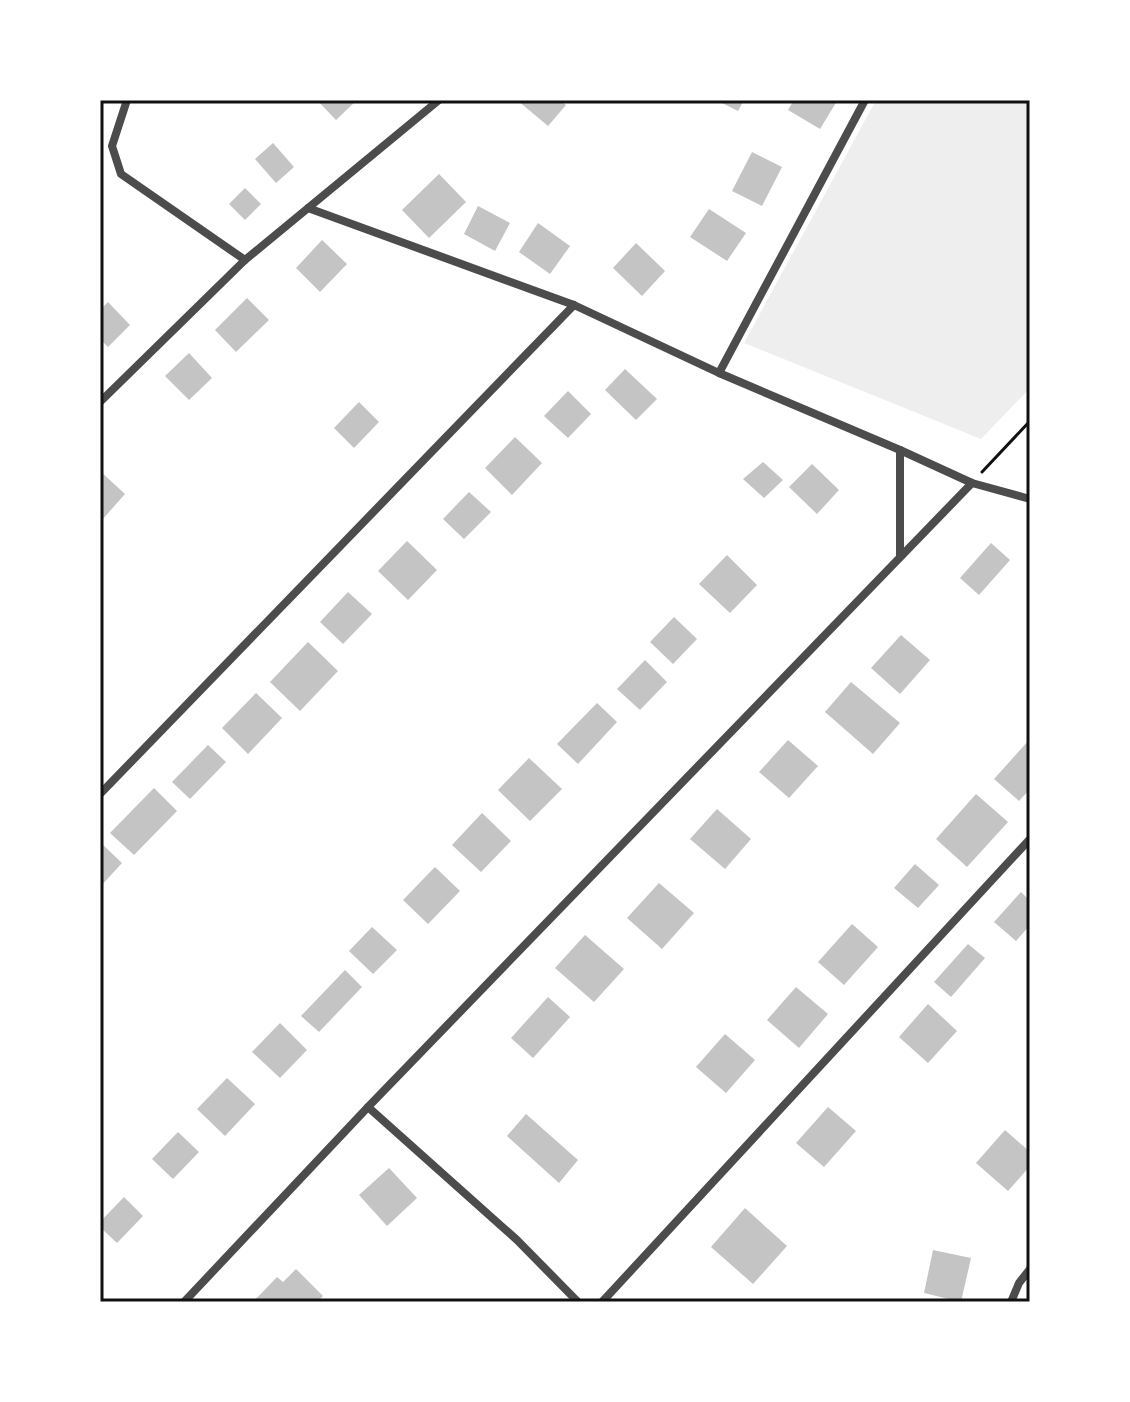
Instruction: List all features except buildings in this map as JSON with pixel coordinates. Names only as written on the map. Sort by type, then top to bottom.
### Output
[{"type":"street","points":[[127,100],[112,146],[121,174],[245,260]]},
{"type":"street","points":[[100,402],[245,260],[439,100]]},
{"type":"street","points":[[719,373],[865,100]]},
{"type":"street","points":[[308,208],[574,305],[719,373],[972,483],[1030,499]]},
{"type":"street","points":[[100,794],[574,305]]},
{"type":"street","points":[[900,450],[900,556]]},
{"type":"street","points":[[184,1302],[368,1107],[972,483]]},
{"type":"street","points":[[602,1302],[1030,839]]},
{"type":"street","points":[[368,1107],[517,1240],[578,1302]]},
{"type":"street","points":[[1011,1302],[1019,1283],[1030,1269]]},
{"type":"path","points":[[972,483],[1030,421]]},
{"type":"shaded area","points":[[876,100],[1030,100],[1030,388],[981,439],[744,343]]}]
